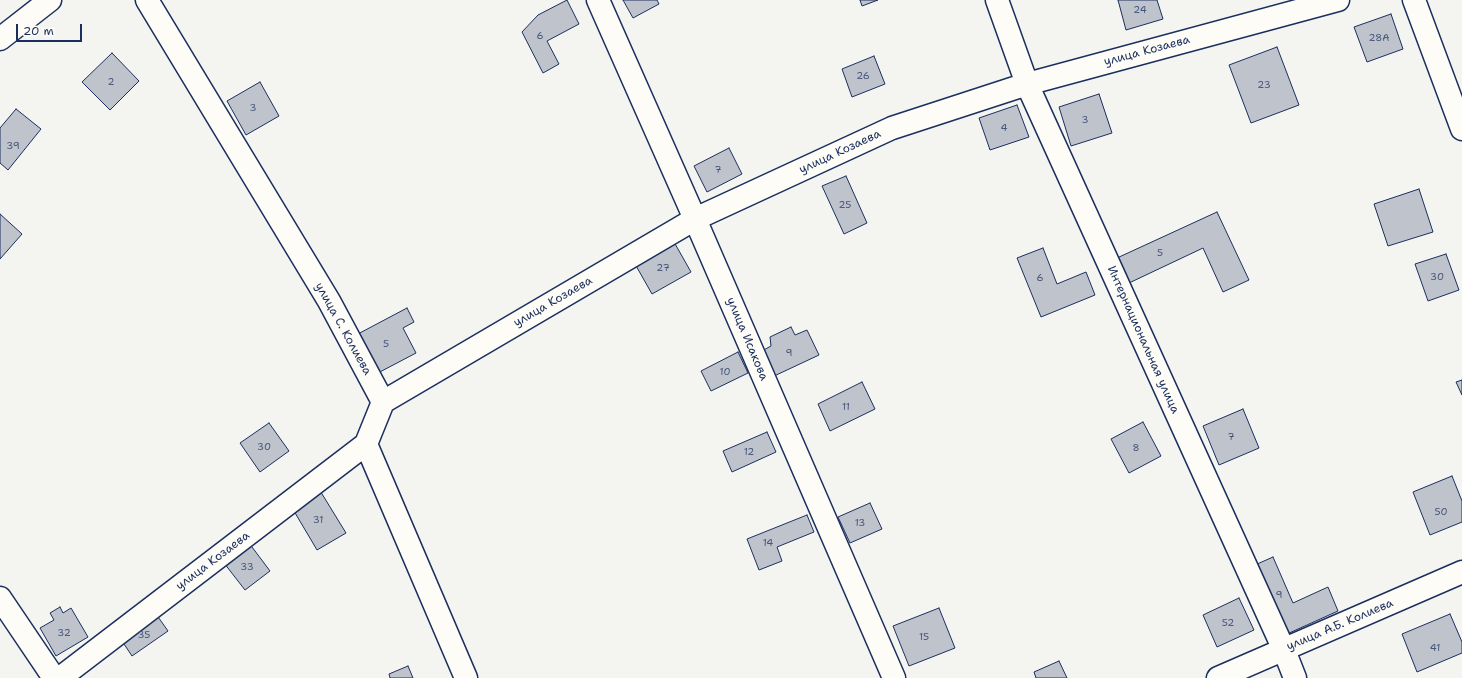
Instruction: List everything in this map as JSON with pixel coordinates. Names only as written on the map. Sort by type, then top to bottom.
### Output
[{"type":"street","points":[[0,39],[50,0]]},
{"type":"street","name":"улица С. Колиева","points":[[148,0],[329,301],[383,402]]},
{"type":"street","name":"улица Исакова","points":[[598,0],[695,219],[894,678]]},
{"type":"street","name":"Интернациональная улица","points":[[997,0],[1027,84],[1284,650],[1295,678]]},
{"type":"street","name":"улица Козаева","points":[[383,402],[695,219],[892,128],[1027,84],[1338,0]]},
{"type":"street","points":[[1414,0],[1462,130]]},
{"type":"street","points":[[383,402],[366,444],[466,678]]},
{"type":"street","name":"улица Козаева","points":[[60,678],[366,444]]},
{"type":"street","name":"улица А.Б. Колиева","points":[[1218,678],[1462,572]]},
{"type":"street","points":[[0,598],[54,678]]},
{"type":"building","points":[[567,0],[579,24],[547,41],[559,64],[543,73],[522,32],[538,15]]},
{"type":"building","points":[[623,0],[657,0],[659,4],[633,18]]},
{"type":"building","points":[[860,0],[878,0],[862,6]]},
{"type":"building","points":[[1118,0],[1157,0],[1163,19],[1126,30]]},
{"type":"building","points":[[1391,14],[1403,49],[1367,62],[1354,27]]},
{"type":"building","points":[[1277,47],[1299,105],[1251,123],[1229,65]]},
{"type":"building","points":[[112,53],[139,81],[110,110],[82,82]]},
{"type":"building","points":[[874,56],[885,84],[852,97],[842,69]]},
{"type":"building","points":[[260,82],[279,116],[246,135],[227,101]]},
{"type":"building","points":[[1099,94],[1112,133],[1071,146],[1059,107]]},
{"type":"building","points":[[1017,105],[1029,137],[990,150],[979,118]]},
{"type":"building","points":[[16,109],[41,129],[8,170],[0,163],[0,128]]},
{"type":"building","points":[[729,148],[742,174],[707,192],[694,166]]},
{"type":"building","points":[[846,176],[867,223],[844,234],[822,186]]},
{"type":"building","points":[[1419,189],[1433,232],[1388,246],[1374,204]]},
{"type":"building","points":[[1217,212],[1249,280],[1223,292],[1203,248],[1129,283],[1117,258]]},
{"type":"building","points":[[0,214],[22,234],[0,259]]},
{"type":"building","points":[[674,242],[691,272],[652,294],[635,264]]},
{"type":"building","points":[[1043,248],[1057,284],[1086,272],[1095,295],[1041,317],[1017,258]]},
{"type":"building","points":[[1446,254],[1459,290],[1428,301],[1415,264]]},
{"type":"building","points":[[407,308],[414,322],[403,328],[416,353],[376,374],[356,335]]},
{"type":"building","points":[[791,327],[795,335],[807,330],[819,355],[772,377],[760,352],[771,346],[770,337]]},
{"type":"building","points":[[738,352],[748,373],[711,391],[701,371]]},
{"type":"building","points":[[1462,380],[1462,395],[1456,382]]},
{"type":"building","points":[[862,382],[875,409],[830,431],[818,404]]},
{"type":"building","points":[[1243,409],[1259,448],[1219,465],[1203,426]]},
{"type":"building","points":[[1143,422],[1161,456],[1129,473],[1111,439]]},
{"type":"building","points":[[269,423],[289,451],[260,472],[240,443]]},
{"type":"building","points":[[767,432],[776,452],[732,472],[723,451]]},
{"type":"building","points":[[1452,476],[1462,501],[1462,522],[1430,535],[1413,492]]},
{"type":"building","points":[[319,489],[346,533],[317,550],[291,506]]},
{"type":"building","points":[[870,503],[882,529],[850,543],[838,517]]},
{"type":"building","points":[[807,515],[814,532],[777,547],[782,561],[759,570],[747,539]]},
{"type":"building","points":[[249,543],[270,571],[245,590],[224,563]]},
{"type":"building","points":[[1273,557],[1293,603],[1328,587],[1338,611],[1287,634],[1255,565]]},
{"type":"building","points":[[1239,598],[1254,630],[1217,647],[1203,615]]},
{"type":"building","points":[[60,607],[63,613],[71,608],[88,637],[56,656],[40,628],[54,620],[50,613]]},
{"type":"building","points":[[939,608],[955,648],[909,666],[893,626]]},
{"type":"building","points":[[156,614],[168,631],[132,656],[120,638]]},
{"type":"building","points":[[1450,614],[1462,642],[1462,653],[1417,672],[1402,634]]},
{"type":"building","points":[[1059,661],[1067,678],[1036,678],[1034,672]]},
{"type":"building","points":[[408,666],[413,678],[390,678],[389,674]]}]
